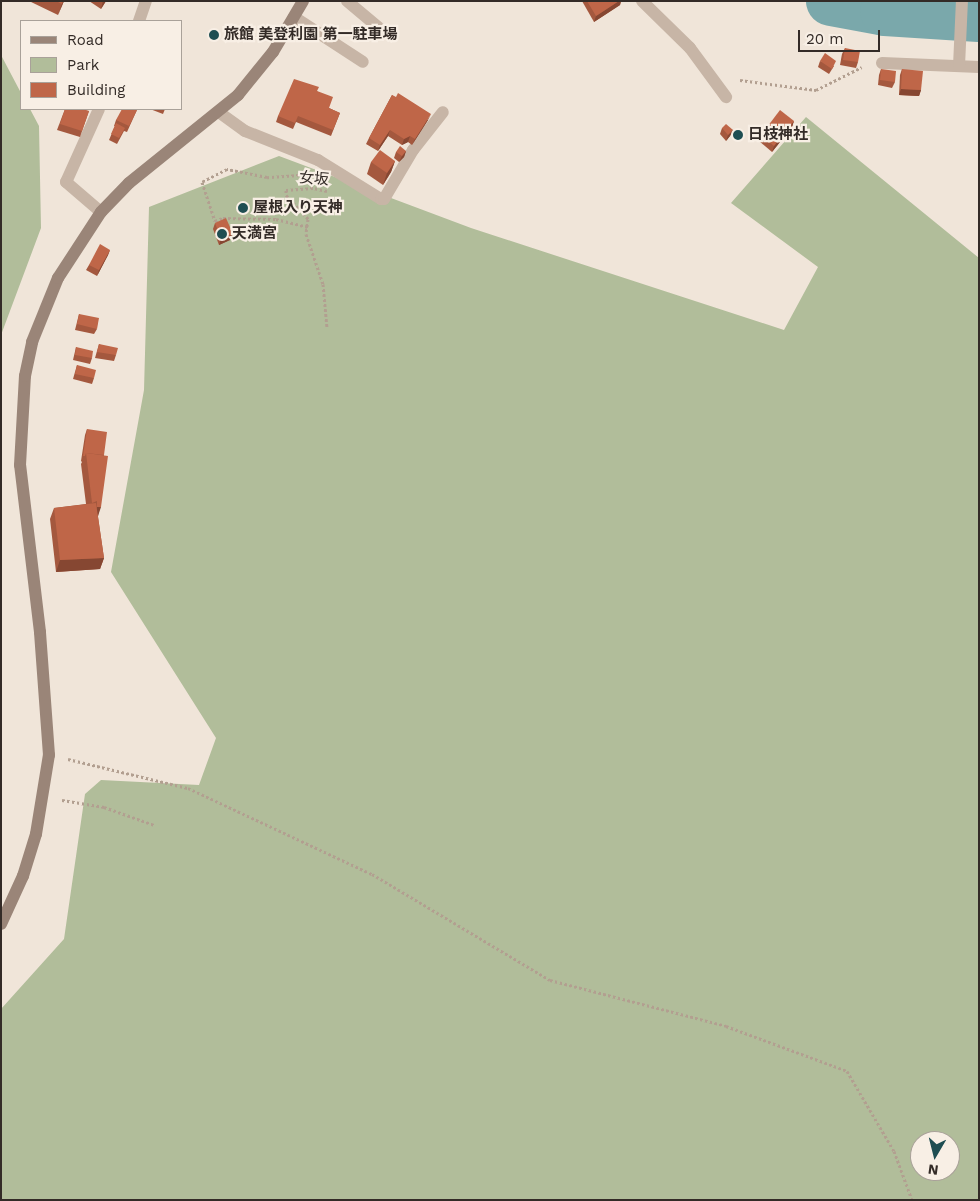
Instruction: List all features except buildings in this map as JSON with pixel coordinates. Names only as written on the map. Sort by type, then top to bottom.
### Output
[{"type":"street","points":[[138,20],[146,1]]},
{"type":"street","points":[[1,924],[23,876],[44,797],[49,755],[40,632],[20,465],[20,429],[25,376],[44,309],[67,260],[101,212],[142,173],[220,113],[273,52],[303,1]]},
{"type":"street","points":[[347,1],[386,33]]},
{"type":"street","points":[[642,1],[690,48],[726,97]]},
{"type":"street","points":[[959,62],[962,1]]},
{"type":"street","points":[[294,17],[363,62]]},
{"type":"street","points":[[882,62],[959,62],[979,67]]},
{"type":"street","points":[[99,110],[66,182],[101,212]]},
{"type":"street","points":[[220,113],[245,131],[326,165],[374,196],[384,199],[413,150],[443,112]]},
{"type":"path","points":[[713,79],[721,77],[816,90],[856,69],[882,62]]},
{"type":"path","points":[[326,165],[318,174],[277,177],[226,169],[202,182],[215,220],[224,218],[276,219],[308,227],[306,234],[323,284],[327,328]]},
{"type":"path","name":"女坂","points":[[308,227],[308,219],[286,190],[313,188],[329,191]]},
{"type":"path","points":[[49,755],[188,788],[372,874],[550,980],[726,1026],[847,1071],[894,1151],[912,1200]]},
{"type":"path","points":[[44,797],[104,807],[154,825]]},
{"type":"green space","points":[[1,55],[20,91],[20,110],[31,110],[39,126],[41,228],[1,335]]},
{"type":"green space","points":[[806,117],[979,258],[979,1200],[1,1200],[1,1009],[64,939],[85,794],[101,780],[199,785],[216,738],[111,572],[144,390],[149,207],[279,156],[471,228],[784,330],[818,267],[731,203]]},
{"type":"waterway","points":[[831,1],[885,11],[979,17]]},
{"type":"place","name":"旅館 美登利園 第一駐車場","points":[[214,35]]},
{"type":"place","name":"日枝神社","points":[[738,135]]},
{"type":"place","name":"屋根入り天神","points":[[243,208]]},
{"type":"place","name":"天満宮","points":[[222,234]]}]
